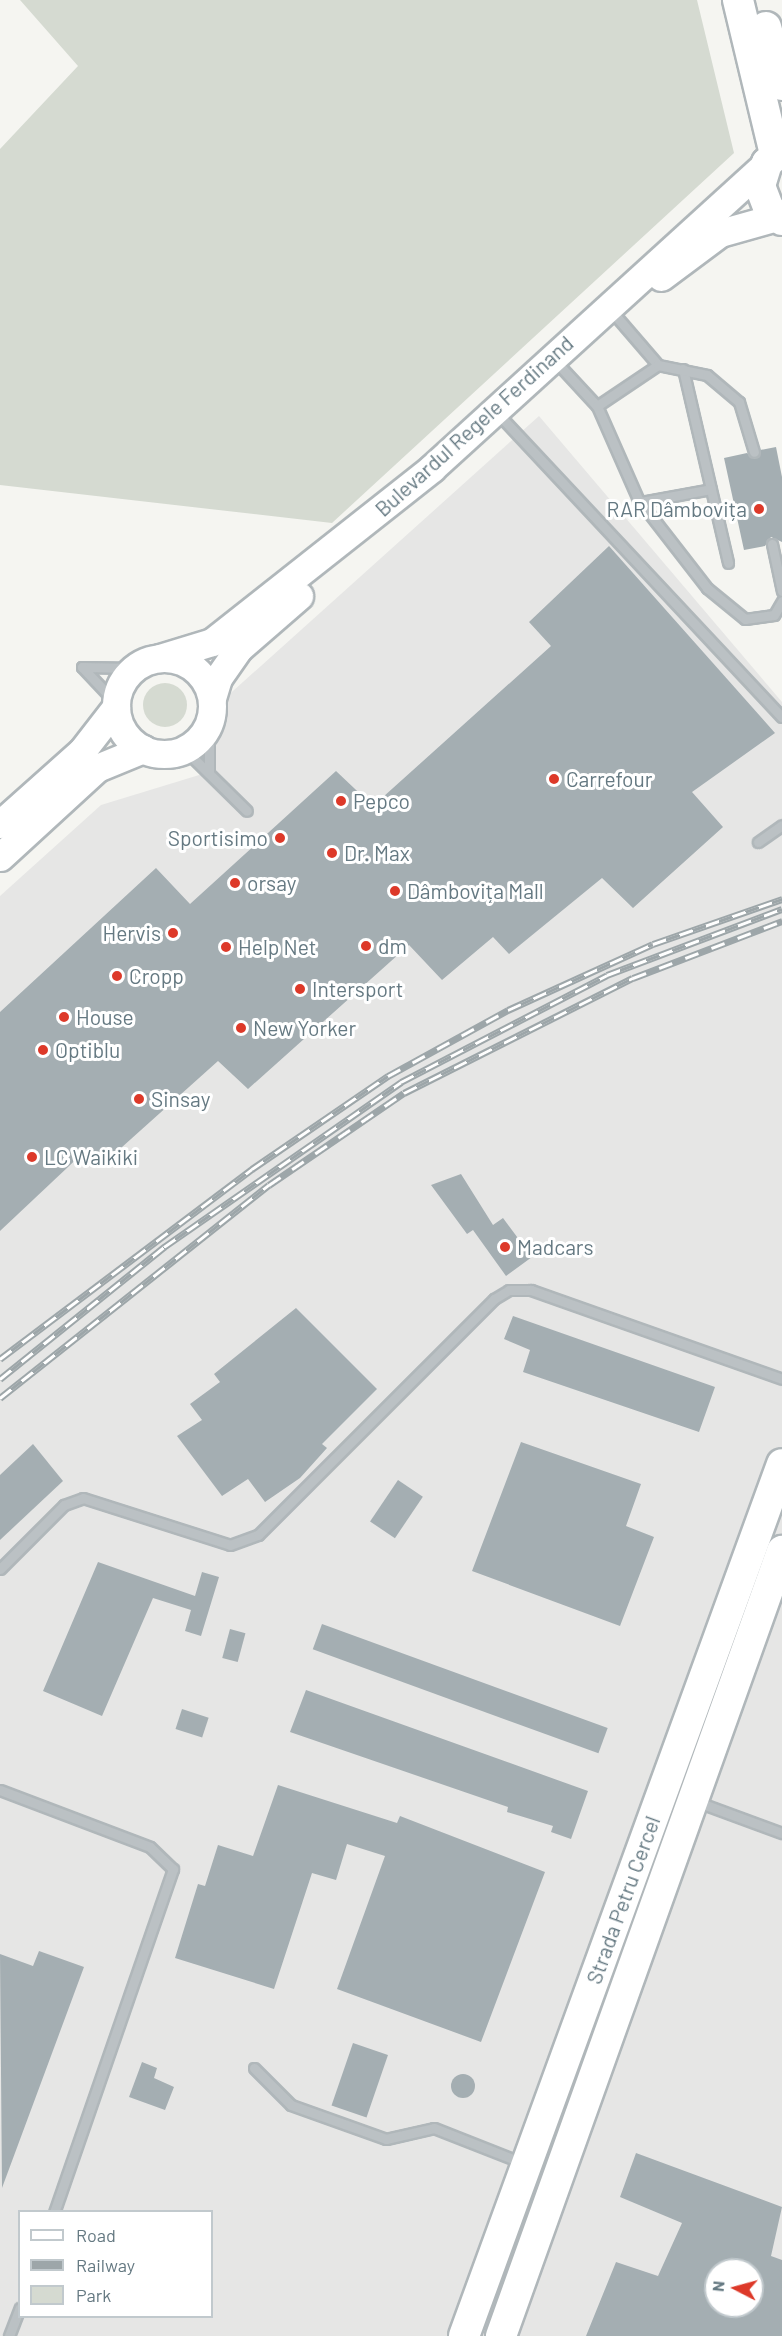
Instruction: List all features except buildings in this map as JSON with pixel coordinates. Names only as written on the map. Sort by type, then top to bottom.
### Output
[{"type":"main road","points":[[738,0],[775,155],[760,186],[780,218]]},
{"type":"main road","points":[[759,0],[782,85]]},
{"type":"main road","name":"Bulevardul Regele Ferdinand","points":[[210,711],[218,678],[238,649],[615,315],[715,221],[775,155]]},
{"type":"main road","name":"Bulevardul Regele Ferdinand","points":[[135,668],[212,642],[423,475],[715,221],[780,218]]},
{"type":"main road","points":[[0,857],[97,768],[143,749],[184,749],[210,711],[189,664],[160,658]]},
{"type":"main road","points":[[0,824],[87,746],[116,705],[135,668]]},
{"type":"main road","points":[[116,705],[122,729],[143,749]]},
{"type":"main road","name":"Strada Petru Cercel","points":[[464,2336],[782,1464]]},
{"type":"main road","name":"Strada Petru Cercel","points":[[501,2336],[782,1551]]},
{"type":"main road","points":[[664,1789],[693,1800]]},
{"type":"lane","points":[[615,315],[658,365],[683,369],[723,384],[739,402],[754,452]]},
{"type":"lane","points":[[597,406],[658,365]]},
{"type":"lane","points":[[559,366],[597,406],[640,502],[727,608],[745,619],[761,620],[774,615],[782,601]]},
{"type":"lane","points":[[683,369],[728,563]]},
{"type":"lane","points":[[501,417],[782,717]]},
{"type":"lane","points":[[640,502],[711,489]]},
{"type":"lane","points":[[772,544],[782,591]]},
{"type":"lane","points":[[116,705],[82,667],[135,668]]},
{"type":"lane","points":[[209,772],[210,711]]},
{"type":"lane","points":[[184,749],[247,811]]},
{"type":"lane","points":[[758,842],[782,825]]},
{"type":"lane","points":[[0,1569],[64,1505],[83,1498],[230,1545],[258,1535],[494,1299],[509,1290],[531,1290],[782,1380]]},
{"type":"lane","points":[[0,1791],[150,1847],[173,1869],[54,2210]]},
{"type":"lane","points":[[693,1800],[782,1833]]},
{"type":"lane","points":[[254,2068],[291,2105],[386,2139],[435,2128],[526,2164]]},
{"type":"lane","points":[[9,2336],[18,2313]]},
{"type":"shaded area","points":[[539,416],[782,702],[782,2336],[0,2336],[0,896],[101,805],[209,772],[223,700]]},
{"type":"green space","points":[[20,0],[697,0],[734,153],[332,523],[0,485],[0,149],[78,66]]},
{"type":"green space","points":[[165,683],[174,684],[181,689],[186,696],[186,714],[181,721],[174,726],[165,727],[156,726],[149,721],[144,714],[143,705],[144,696],[149,689],[156,684]]},
{"type":"railway","points":[[0,1359],[252,1169],[388,1076],[508,1010],[653,944],[782,899]]},
{"type":"railway","points":[[0,1379],[164,1247],[401,1082],[607,975],[782,909]]},
{"type":"railway","points":[[0,1398],[269,1185],[404,1093],[633,978],[782,921]]},
{"type":"place","name":"RAR Dâmbovița","points":[[759,509]]},
{"type":"place","name":"Carrefour","points":[[554,779]]},
{"type":"place","name":"Pepco","points":[[341,801]]},
{"type":"place","name":"Sportisimo","points":[[280,838]]},
{"type":"place","name":"Dr. Max","points":[[332,853]]},
{"type":"place","name":"orsay","points":[[235,883]]},
{"type":"place","name":"Dâmbovița Mall","points":[[395,891]]},
{"type":"place","name":"Hervis","points":[[173,933]]},
{"type":"place","name":"dm","points":[[366,946]]},
{"type":"place","name":"Help Net","points":[[226,947]]},
{"type":"place","name":"Cropp","points":[[117,976]]},
{"type":"place","name":"Intersport","points":[[300,989]]},
{"type":"place","name":"House","points":[[64,1017]]},
{"type":"place","name":"New Yorker","points":[[241,1028]]},
{"type":"place","name":"Optiblu","points":[[43,1050]]},
{"type":"place","name":"Sinsay","points":[[139,1099]]},
{"type":"place","name":"LC Waikiki","points":[[32,1157]]},
{"type":"place","name":"Madcars","points":[[505,1247]]}]
